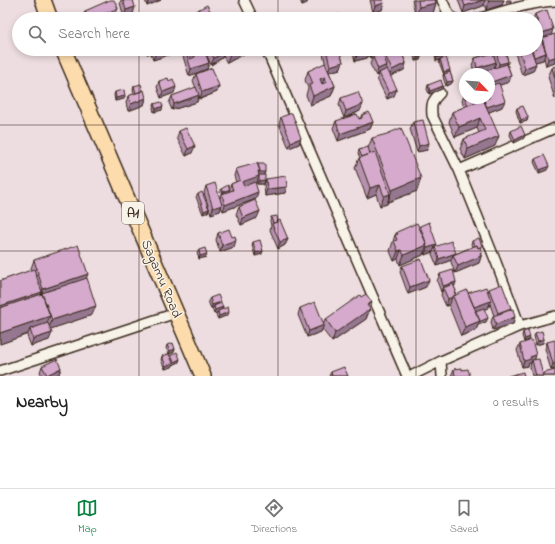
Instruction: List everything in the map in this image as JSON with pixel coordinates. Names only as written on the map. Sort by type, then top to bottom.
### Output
[{"type":"highway","points":[[43,0],[47,12]]},
{"type":"highway","name":"Sagamu Road","points":[[66,56],[203,376]]},
{"type":"street","points":[[244,0],[250,12]]},
{"type":"street","points":[[442,0],[448,12]]},
{"type":"street","points":[[499,12],[538,2],[555,1]]},
{"type":"street","points":[[269,56],[407,376]]},
{"type":"street","points":[[440,93],[434,99],[432,105],[432,115],[459,170],[520,326]]},
{"type":"street","points":[[459,170],[555,128]]},
{"type":"street","points":[[0,371],[176,313]]},
{"type":"street","points":[[411,376],[520,326],[555,316]]},
{"type":"street","points":[[441,361],[442,376]]},
{"type":"building","points":[[110,0],[114,0],[118,8],[109,12],[85,11]]},
{"type":"building","points":[[123,0],[133,0],[135,7],[126,10]]},
{"type":"building","points":[[374,0],[383,0],[384,3],[375,6]]},
{"type":"building","points":[[418,0],[435,0],[436,3],[419,7]]},
{"type":"building","points":[[463,0],[483,0],[465,6]]},
{"type":"building","points":[[207,5],[211,12],[194,12]]},
{"type":"building","points":[[547,10],[553,29],[543,33],[543,12],[541,12]]},
{"type":"building","points":[[555,34],[555,57],[548,59],[543,38]]},
{"type":"building","points":[[543,44],[546,53],[543,54]]},
{"type":"building","points":[[187,56],[190,56],[190,59],[195,56],[206,56],[209,63],[191,69]]},
{"type":"building","points":[[328,56],[341,56],[343,62],[330,66]]},
{"type":"building","points":[[383,56],[387,65],[378,69],[373,57]]},
{"type":"building","points":[[385,56],[403,56],[406,63],[392,70]]},
{"type":"building","points":[[482,56],[494,56],[496,62],[477,68],[475,58]]},
{"type":"building","points":[[497,56],[507,56],[508,62],[499,64]]},
{"type":"building","points":[[521,56],[533,56],[536,64],[525,68]]},
{"type":"building","points":[[446,57],[450,70],[444,72],[440,59]]},
{"type":"building","points":[[325,63],[335,86],[313,96],[309,85],[313,84],[308,71]],"holes":[[[325,77],[327,82],[322,84],[320,79]]]},
{"type":"building","points":[[507,64],[511,75],[495,81],[494,68]]},
{"type":"building","points":[[555,66],[555,78],[552,68]]},
{"type":"building","points":[[212,68],[219,86],[202,92],[196,74]]},
{"type":"building","points":[[387,69],[397,89],[389,93],[379,73]]},
{"type":"building","points":[[450,72],[453,81],[447,82],[444,74]]},
{"type":"building","points":[[168,78],[169,81],[173,79],[176,87],[163,92],[159,81]]},
{"type":"building","points":[[441,80],[443,86],[430,91],[428,85]]},
{"type":"building","points":[[499,83],[505,101],[487,107],[486,104],[495,104],[495,84]]},
{"type":"building","points":[[141,84],[143,91],[136,93],[134,86]]},
{"type":"building","points":[[196,87],[199,95],[174,104],[172,96]]},
{"type":"building","points":[[124,90],[125,96],[116,98],[115,92]]},
{"type":"building","points":[[144,90],[146,98],[131,104],[128,96]]},
{"type":"building","points":[[358,92],[363,104],[346,111],[341,98]]},
{"type":"building","points":[[161,102],[163,106],[156,109],[154,104]]},
{"type":"building","points":[[471,104],[485,104],[499,136],[468,149],[464,139],[485,130],[480,118],[459,127],[452,112]]},
{"type":"building","points":[[523,106],[528,117],[521,120],[517,108]]},
{"type":"building","points":[[369,112],[373,122],[340,134],[336,121],[357,114],[359,119],[362,118],[362,115]]},
{"type":"building","points":[[292,113],[301,138],[291,142],[281,117]]},
{"type":"building","points":[[423,120],[429,143],[419,146],[413,122]]},
{"type":"building","points":[[521,126],[525,135],[515,140],[511,131]]},
{"type":"building","points":[[186,128],[195,146],[188,149],[179,131]]},
{"type":"building","points":[[401,128],[421,178],[392,190],[372,138]]},
{"type":"building","points":[[368,147],[370,154],[362,157],[359,150]]},
{"type":"building","points":[[375,152],[390,194],[384,196],[380,185],[370,188],[359,158]]},
{"type":"building","points":[[544,155],[549,166],[540,170],[535,159]]},
{"type":"building","points":[[257,163],[260,171],[258,171],[259,176],[242,182],[244,186],[255,182],[258,192],[225,205],[222,194],[233,190],[231,184],[240,180],[236,169]]},
{"type":"building","points":[[258,164],[265,164],[265,172],[259,172]]},
{"type":"building","points":[[259,175],[265,175],[265,180],[259,181]]},
{"type":"building","points":[[286,176],[287,187],[267,189],[266,179]]},
{"type":"building","points":[[215,183],[222,205],[213,208],[206,186]]},
{"type":"building","points":[[228,185],[230,189],[223,192],[221,189]]},
{"type":"building","points":[[202,192],[209,209],[204,211],[198,194]]},
{"type":"building","points":[[255,200],[260,211],[243,218],[239,207]]},
{"type":"building","points":[[277,216],[278,222],[273,223],[271,217]]},
{"type":"building","points":[[280,220],[288,239],[280,242],[272,224]]},
{"type":"building","points":[[429,222],[437,245],[427,248],[420,226]]},
{"type":"building","points":[[417,223],[427,245],[404,255],[401,250],[398,251],[394,241],[397,240],[395,235],[398,234],[397,232]]},
{"type":"building","points":[[229,229],[232,237],[235,236],[236,240],[222,245],[218,233]]},
{"type":"building","points":[[479,238],[482,246],[478,248],[472,241]]},
{"type":"building","points":[[260,240],[263,251],[256,253],[253,242]]},
{"type":"building","points":[[451,241],[456,253],[439,259],[435,247]]},
{"type":"building","points":[[78,245],[88,274],[43,289],[34,260]]},
{"type":"building","points":[[477,245],[478,248],[480,247],[482,253],[480,253],[481,256],[458,266],[453,255]]},
{"type":"building","points":[[205,248],[207,254],[200,256],[199,250]]},
{"type":"building","points":[[421,259],[429,280],[410,287],[402,266]]},
{"type":"building","points":[[34,269],[42,292],[0,306],[0,281]]},
{"type":"building","points":[[453,270],[456,282],[443,286],[440,274]]},
{"type":"building","points":[[87,278],[96,306],[52,320],[42,293]]},
{"type":"building","points":[[453,284],[456,295],[448,299],[443,288]]},
{"type":"building","points":[[502,284],[511,308],[498,313],[489,289]]},
{"type":"building","points":[[486,287],[491,301],[474,307],[468,293]]},
{"type":"building","points":[[467,290],[480,321],[465,327],[453,296]]},
{"type":"building","points":[[42,294],[50,316],[0,333],[0,308]]},
{"type":"building","points":[[366,294],[372,302],[367,305],[370,309],[335,333],[326,319],[360,295],[361,297]]},
{"type":"building","points":[[218,295],[221,302],[212,305],[210,298]]},
{"type":"building","points":[[315,302],[324,325],[309,331],[300,308]]},
{"type":"building","points":[[221,303],[223,307],[215,310],[214,306]]},
{"type":"building","points":[[228,307],[229,312],[219,316],[218,311]]},
{"type":"building","points":[[484,308],[488,318],[479,322],[480,321],[475,311]]},
{"type":"building","points":[[513,309],[515,317],[496,324],[493,316]]},
{"type":"building","points":[[48,323],[52,333],[33,339],[30,329]]},
{"type":"building","points":[[528,330],[530,337],[525,339],[523,332]]},
{"type":"building","points":[[542,331],[544,339],[538,341],[535,333]]},
{"type":"building","points":[[532,340],[536,355],[530,357],[531,359],[524,361],[520,344]]},
{"type":"building","points":[[555,340],[555,363],[553,364],[547,342]]},
{"type":"building","points":[[173,343],[175,349],[170,351],[167,345]]},
{"type":"building","points":[[177,352],[180,359],[174,362],[171,355]]},
{"type":"building","points":[[169,354],[173,363],[166,366],[162,356]]},
{"type":"building","points":[[57,359],[61,368],[47,375],[42,366]]},
{"type":"building","points":[[539,359],[543,376],[536,376],[532,360]]},
{"type":"building","points":[[344,367],[348,376],[332,376],[331,372]]},
{"type":"building","points":[[462,368],[462,370],[468,369],[470,376],[455,376],[454,369]]},
{"type":"building","points":[[555,370],[555,376],[544,376],[544,373]]},
{"type":"building","points":[[523,372],[524,376],[508,376]]}]
